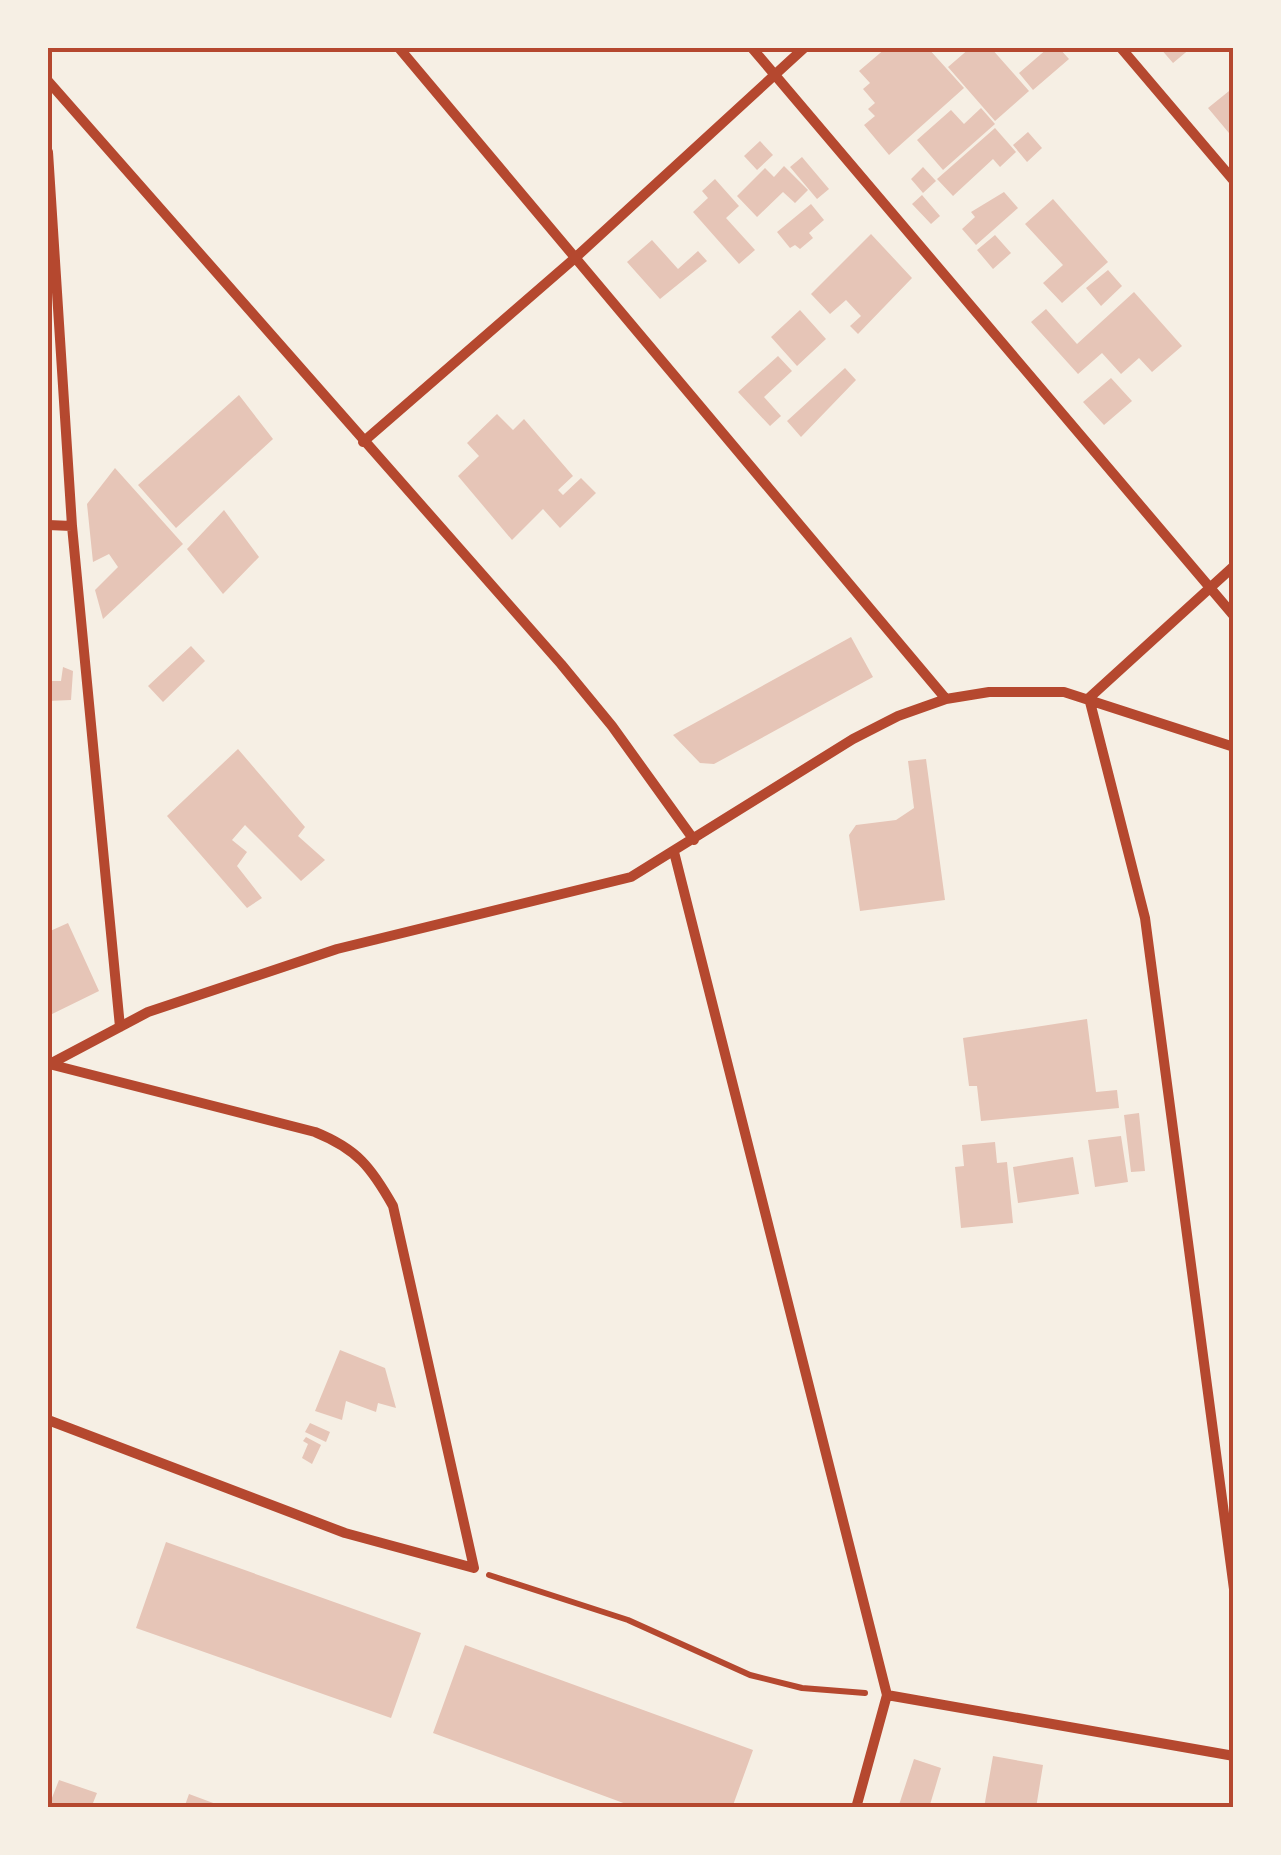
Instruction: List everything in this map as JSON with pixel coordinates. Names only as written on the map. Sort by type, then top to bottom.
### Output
[{"type":"street","points":[[399,48],[946,699]]},
{"type":"street","points":[[752,48],[1234,616]]},
{"type":"street","points":[[363,442],[575,258],[804,48]]},
{"type":"street","points":[[1122,48],[1234,181]]},
{"type":"street","points":[[48,81],[574,680],[694,840]]},
{"type":"street","points":[[48,152],[72,526],[120,1027]]},
{"type":"street","points":[[48,525],[72,526]]},
{"type":"street","points":[[1089,698],[1234,566]]},
{"type":"street","points":[[48,1064],[148,1012],[338,949],[608,886],[674,852],[854,739],[898,716],[946,699],[1033,690],[1089,698],[1234,748]]},
{"type":"street","points":[[1089,698],[1144,918],[1234,1589]]},
{"type":"street","points":[[674,852],[886,1695],[856,1808]]},
{"type":"street","points":[[48,1064],[315,1132],[347,1144],[375,1174],[393,1206],[474,1568],[344,1533],[48,1420]]},
{"type":"street","points":[[886,1695],[1234,1756]]},
{"type":"path","points":[[474,1568],[527,1590],[628,1620],[750,1675],[802,1688],[886,1695]]},
{"type":"building","points":[[886,48],[928,48],[964,88],[889,155],[864,125],[875,116],[868,109],[875,103],[863,89],[870,83],[859,71]]},
{"type":"building","points":[[970,48],[991,48],[1029,91],[995,121],[948,67]]},
{"type":"building","points":[[1048,48],[1059,48],[1069,59],[1033,90],[1019,73]]},
{"type":"building","points":[[1160,48],[1191,48],[1173,63]]},
{"type":"building","points":[[1234,87],[1234,139],[1208,108]]},
{"type":"building","points":[[981,108],[995,124],[943,170],[917,140],[951,110],[964,124]]},
{"type":"building","points":[[995,128],[1016,152],[1000,167],[993,159],[953,196],[937,179]]},
{"type":"building","points":[[1028,132],[1042,148],[1027,162],[1013,145]]},
{"type":"building","points":[[760,141],[773,155],[757,170],[744,156]]},
{"type":"building","points":[[802,157],[829,189],[817,199],[790,167]]},
{"type":"building","points":[[784,166],[808,190],[795,203],[783,192],[757,217],[737,196],[765,168],[774,177]]},
{"type":"building","points":[[923,167],[936,181],[923,193],[911,179]]},
{"type":"building","points":[[715,179],[739,206],[726,218],[755,250],[739,264],[693,212],[708,198],[702,191]]},
{"type":"building","points":[[1004,192],[1018,208],[976,245],[962,229],[975,217],[971,212]]},
{"type":"building","points":[[922,195],[940,216],[931,224],[912,204]]},
{"type":"building","points":[[1053,199],[1108,262],[1062,303],[1043,283],[1063,265],[1025,224]]},
{"type":"building","points":[[811,204],[824,220],[809,233],[813,238],[800,249],[795,245],[790,248],[777,232]]},
{"type":"building","points":[[871,234],[912,278],[858,334],[850,326],[861,316],[846,300],[830,314],[811,294]]},
{"type":"building","points":[[995,235],[1011,253],[993,269],[977,250]]},
{"type":"building","points":[[652,240],[678,269],[698,251],[707,261],[660,299],[627,262]]},
{"type":"building","points":[[1108,270],[1122,286],[1101,306],[1086,288]]},
{"type":"building","points":[[1134,292],[1182,346],[1152,372],[1139,358],[1121,374],[1102,353],[1078,374],[1031,322],[1046,309],[1077,344]]},
{"type":"building","points":[[800,310],[826,339],[797,366],[771,337]]},
{"type":"building","points":[[778,356],[792,371],[764,397],[781,416],[770,426],[738,392]]},
{"type":"building","points":[[845,368],[856,380],[801,437],[787,421]]},
{"type":"building","points":[[1111,378],[1132,401],[1104,425],[1083,402]]},
{"type":"building","points":[[239,395],[273,439],[176,528],[138,485]]},
{"type":"building","points":[[497,414],[513,430],[524,419],[573,476],[558,490],[563,495],[581,478],[596,493],[560,528],[543,509],[512,540],[458,476],[479,456],[467,443]]},
{"type":"building","points":[[115,468],[183,544],[103,619],[95,590],[118,567],[109,554],[93,562],[87,504]]},
{"type":"building","points":[[224,510],[259,557],[223,594],[187,549]]},
{"type":"building","points":[[851,637],[873,677],[714,764],[700,763],[673,735]]},
{"type":"building","points":[[191,646],[205,661],[163,702],[148,686]]},
{"type":"building","points":[[63,667],[73,671],[71,700],[48,701],[48,681],[61,681]]},
{"type":"building","points":[[238,749],[305,827],[298,836],[325,860],[301,881],[245,825],[232,840],[247,852],[237,866],[262,898],[247,908],[167,816]]},
{"type":"building","points":[[926,759],[945,900],[860,911],[849,835],[856,825],[896,820],[914,808],[908,761]]},
{"type":"building","points":[[68,923],[99,991],[48,1016],[48,932]]},
{"type":"building","points":[[1087,1019],[1096,1092],[1117,1090],[1119,1108],[981,1121],[977,1086],[969,1086],[963,1038]]},
{"type":"building","points":[[1139,1113],[1145,1171],[1131,1172],[1124,1115]]},
{"type":"building","points":[[1121,1136],[1128,1182],[1095,1187],[1088,1140]]},
{"type":"building","points":[[995,1142],[997,1163],[1007,1162],[1013,1223],[961,1228],[955,1167],[964,1166],[962,1145]]},
{"type":"building","points":[[1073,1157],[1079,1194],[1018,1203],[1013,1167]]},
{"type":"building","points":[[340,1350],[385,1368],[396,1408],[378,1403],[376,1412],[346,1401],[342,1420],[315,1411]]},
{"type":"building","points":[[310,1423],[330,1432],[326,1442],[305,1432]]},
{"type":"building","points":[[306,1437],[321,1445],[312,1464],[302,1458],[308,1444],[303,1441]]},
{"type":"building","points":[[166,1542],[421,1633],[391,1718],[136,1628]]},
{"type":"building","points":[[465,1645],[753,1750],[732,1808],[637,1808],[433,1733]]},
{"type":"building","points":[[993,1756],[1043,1765],[1036,1808],[984,1808]]},
{"type":"building","points":[[914,1759],[941,1768],[929,1808],[898,1808]]},
{"type":"building","points":[[59,1780],[97,1793],[91,1808],[48,1808]]},
{"type":"building","points":[[189,1794],[224,1807],[224,1808],[184,1808]]}]
